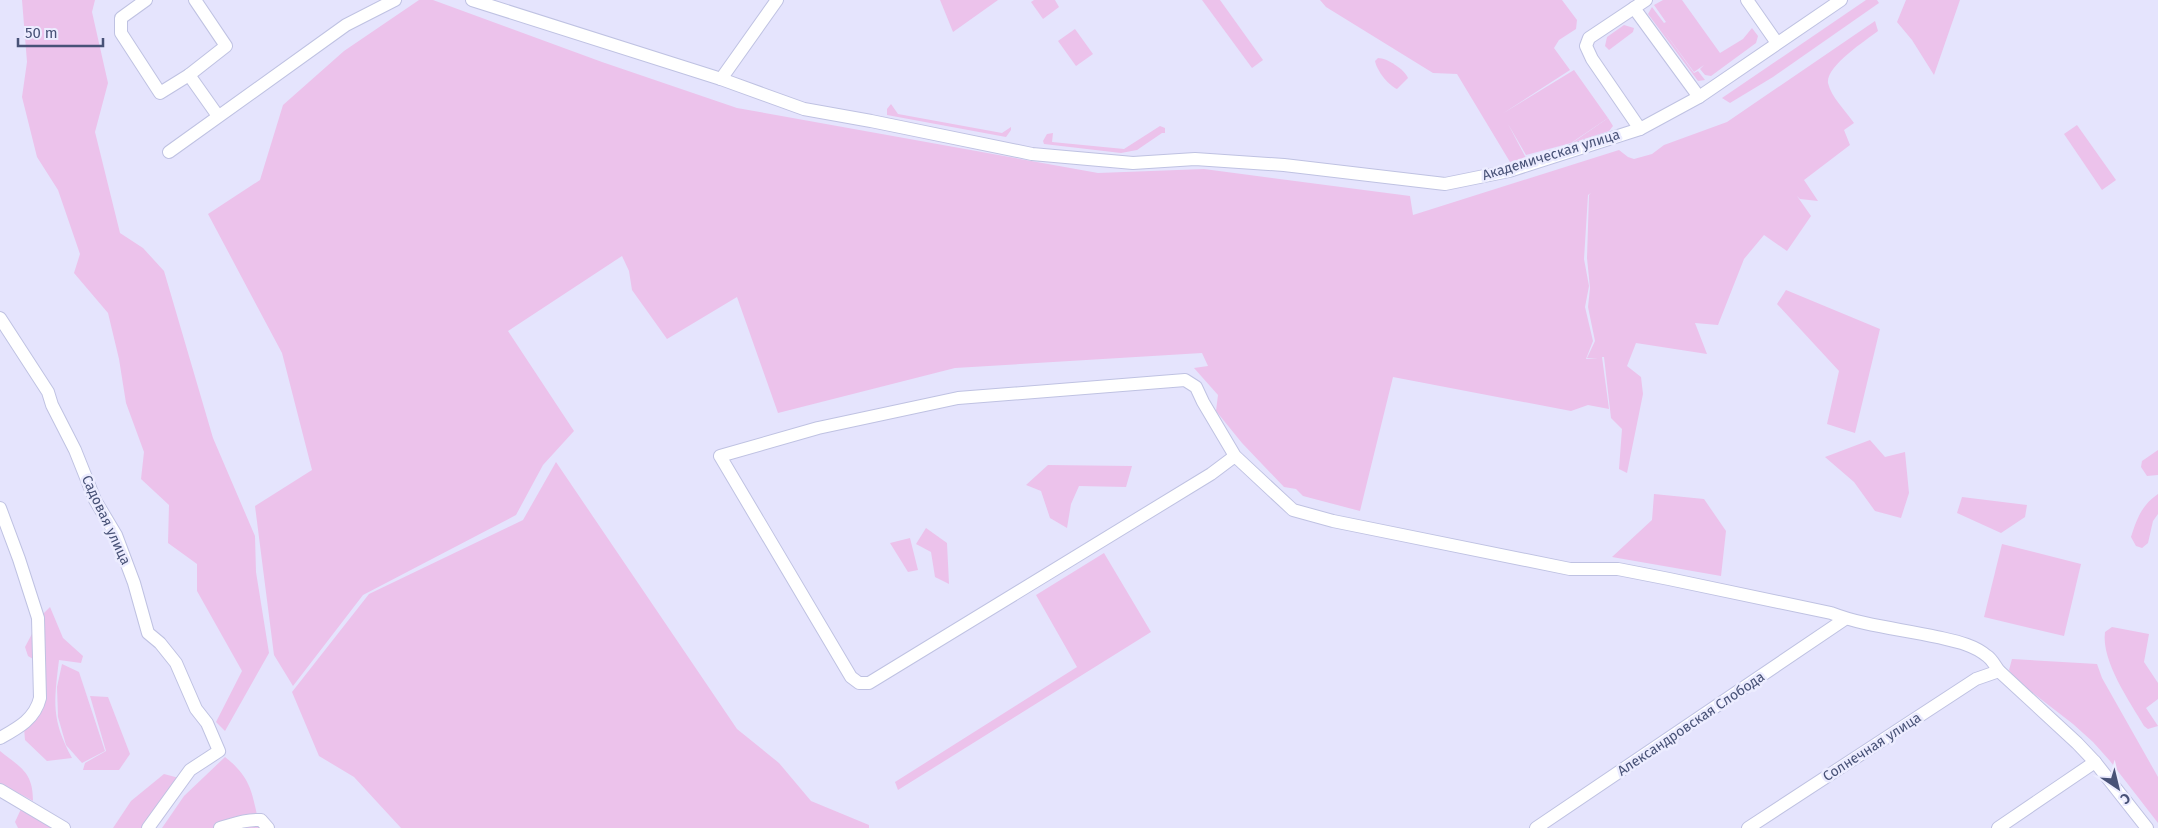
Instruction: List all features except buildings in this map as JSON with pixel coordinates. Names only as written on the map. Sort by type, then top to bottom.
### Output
[{"type":"street","points":[[146,0],[121,18],[121,33],[160,93],[189,75],[226,46],[195,0]]},
{"type":"street","points":[[169,152],[346,25],[395,0]]},
{"type":"street","name":"Академическая улица","points":[[472,0],[721,79],[804,109],[1020,152],[1133,163],[1194,159],[1294,166],[1445,184],[1509,171],[1640,128],[1699,97],[1841,0]]},
{"type":"street","points":[[721,79],[777,0]]},
{"type":"street","points":[[1640,128],[1592,58],[1586,46],[1589,38],[1646,0]]},
{"type":"street","points":[[1747,0],[1777,43]]},
{"type":"street","points":[[1634,8],[1699,97]]},
{"type":"street","points":[[189,75],[218,116]]},
{"type":"street","name":"Садовая улица","points":[[0,318],[48,392],[52,405],[95,500],[116,535],[134,583],[148,633],[160,643],[176,663],[196,709],[207,723],[219,751],[190,770],[148,828]]},
{"type":"street","points":[[1235,456],[1211,474],[869,684],[860,683],[851,677],[720,456],[818,428],[958,398],[1185,380],[1196,387],[1235,456],[1293,510],[1333,521],[1570,569],[1618,569],[1669,578],[1831,614],[1845,619],[1961,643],[1989,656],[1999,671],[2095,762],[2147,828]]},
{"type":"street","points":[[0,508],[38,618],[40,698],[37,709],[18,728],[0,738]]},
{"type":"street","name":"Александровская Слобода","points":[[1536,828],[1845,619]]},
{"type":"street","name":"Солнечная улица","points":[[1748,828],[1976,679],[1999,671]]},
{"type":"street","points":[[1998,828],[2095,762]]},
{"type":"street","points":[[0,790],[64,828]]},
{"type":"street","points":[[220,828],[246,820],[264,824]]},
{"type":"shaded area","points":[[22,0],[95,0],[92,12],[108,83],[95,132],[120,233],[143,248],[164,271],[213,438],[255,536],[256,572],[269,653],[225,731],[216,722],[242,671],[197,591],[197,564],[168,543],[169,505],[141,479],[144,452],[126,403],[119,359],[108,313],[74,273],[80,254],[58,190],[37,157],[22,97],[27,62]]},
{"type":"shaded area","points":[[419,0],[433,0],[602,62],[737,108],[1098,173],[1204,169],[1410,196],[1413,215],[1619,150],[1634,159],[1652,154],[1664,145],[1727,122],[1875,21],[1878,31],[1847,54],[1829,76],[1828,83],[1832,93],[1854,123],[1844,130],[1850,145],[1804,180],[1818,201],[1800,199],[1797,196],[1811,216],[1787,251],[1764,235],[1744,259],[1718,325],[1695,323],[1707,354],[1636,343],[1627,366],[1641,377],[1643,394],[1627,473],[1619,469],[1622,429],[1611,418],[1604,357],[1602,357],[1609,409],[1588,405],[1571,411],[1393,377],[1360,511],[1303,496],[1296,489],[1284,487],[1242,443],[1216,411],[1218,395],[1194,368],[1208,366],[1202,353],[955,368],[778,413],[737,297],[667,339],[632,290],[629,271],[622,256],[508,331],[574,431],[543,465],[516,515],[363,595],[293,686],[274,655],[255,506],[312,470],[282,353],[208,214],[260,180],[283,105],[344,51]],"holes":[[[1591,193],[1589,195],[1587,258],[1590,288],[1588,307],[1595,341],[1587,358],[1598,358],[1586,359],[1593,341],[1585,307],[1589,286],[1584,259],[1588,195]]]},
{"type":"shaded area","points":[[940,0],[998,0],[953,32]]},
{"type":"shaded area","points":[[1034,0],[1055,0],[1059,7],[1043,19],[1031,2]]},
{"type":"shaded area","points":[[1202,0],[1220,0],[1263,60],[1252,68]]},
{"type":"shaded area","points":[[1320,0],[1562,0],[1577,20],[1576,29],[1559,40],[1554,48],[1570,70],[1502,114],[1574,70],[1608,118],[1571,143],[1526,155],[1508,124],[1526,158],[1510,162],[1457,74],[1433,73],[1326,7]]},
{"type":"shaded area","points":[[1663,0],[1682,0],[1720,53],[1743,39],[1752,28],[1758,36],[1756,43],[1711,76],[1705,75],[1700,69],[1704,65],[1694,72],[1660,26],[1694,73],[1698,71],[1705,80],[1698,81],[1648,14],[1652,7],[1664,23],[1666,22],[1654,5]]},
{"type":"shaded area","points":[[1866,0],[1877,0],[1879,3],[1773,77],[1730,103],[1722,98]]},
{"type":"shaded area","points":[[1906,0],[1960,0],[1934,75],[1912,40],[1897,22]]},
{"type":"shaded area","points":[[1624,25],[1634,28],[1633,32],[1609,50],[1605,46],[1607,37]]},
{"type":"shaded area","points":[[1075,29],[1093,54],[1076,66],[1058,41]]},
{"type":"shaded area","points":[[1378,58],[1382,58],[1399,68],[1408,78],[1397,89],[1380,73],[1375,61]]},
{"type":"shaded area","points":[[891,104],[898,114],[1002,133],[1011,127],[1011,130],[1006,137],[887,115],[887,109]]},
{"type":"shaded area","points":[[1608,118],[1613,126],[1609,131],[1572,143]]},
{"type":"shaded area","points":[[2077,125],[2116,180],[2102,190],[2064,134]]},
{"type":"shaded area","points":[[1160,126],[1165,128],[1165,133],[1162,133],[1137,150],[1121,153],[1044,144],[1043,141],[1047,134],[1053,133],[1052,142],[1124,149]]},
{"type":"shaded area","points":[[1786,290],[1880,329],[1855,433],[1827,424],[1839,371],[1777,304]]},
{"type":"shaded area","points":[[1870,440],[1885,457],[1905,452],[1909,493],[1901,518],[1875,511],[1854,482],[1825,457]]},
{"type":"shaded area","points":[[2158,450],[2158,475],[2147,476],[2141,467],[2142,461]]},
{"type":"shaded area","points":[[556,462],[737,729],[779,763],[811,801],[869,825],[869,828],[401,828],[354,777],[319,756],[292,692],[369,594],[523,520]]},
{"type":"shaded area","points":[[1048,465],[1132,466],[1126,487],[1079,486],[1071,504],[1067,528],[1050,518],[1041,491],[1026,485]]},
{"type":"shaded area","points":[[1654,494],[1704,499],[1726,531],[1721,576],[1612,557],[1652,520]]},
{"type":"shaded area","points":[[2158,494],[2158,514],[2153,521],[2148,543],[2142,548],[2136,546],[2131,537],[2138,518],[2144,507]]},
{"type":"shaded area","points":[[1962,497],[2027,505],[2025,517],[2001,533],[1957,513]]},
{"type":"shaded area","points":[[926,528],[947,543],[949,584],[935,577],[931,552],[916,544]]},
{"type":"shaded area","points":[[910,538],[918,570],[908,572],[890,543]]},
{"type":"shaded area","points":[[2002,544],[2081,564],[2064,636],[1984,617]]},
{"type":"shaded area","points":[[1104,553],[1151,632],[898,790],[895,782],[1077,667],[1036,595]]},
{"type":"shaded area","points":[[50,607],[63,638],[83,656],[81,663],[59,660],[57,675],[55,699],[57,721],[72,758],[47,761],[25,740],[24,728],[43,710],[45,666],[28,656],[25,647],[42,615]]},
{"type":"shaded area","points":[[2112,627],[2149,634],[2144,662],[2158,683],[2158,699],[2146,708],[2158,726],[2148,729],[2144,726],[2118,681],[2107,656],[2105,643],[2105,632]]},
{"type":"shaded area","points":[[2012,659],[2097,664],[2102,678],[2158,777],[2158,823],[2093,742],[2016,680],[2009,670]]},
{"type":"shaded area","points":[[62,664],[79,672],[105,751],[82,763],[66,745],[58,717],[57,687]]},
{"type":"shaded area","points":[[90,696],[108,697],[130,754],[119,770],[83,770],[85,763],[106,751]]},
{"type":"shaded area","points":[[0,751],[20,767],[28,777],[31,783],[33,801],[0,783]]},
{"type":"shaded area","points":[[225,757],[241,773],[250,788],[260,828],[162,828],[184,796]]},
{"type":"shaded area","points":[[164,774],[179,778],[142,828],[113,828],[131,801]]},
{"type":"shaded area","points":[[21,809],[54,828],[18,828],[15,822]]}]
